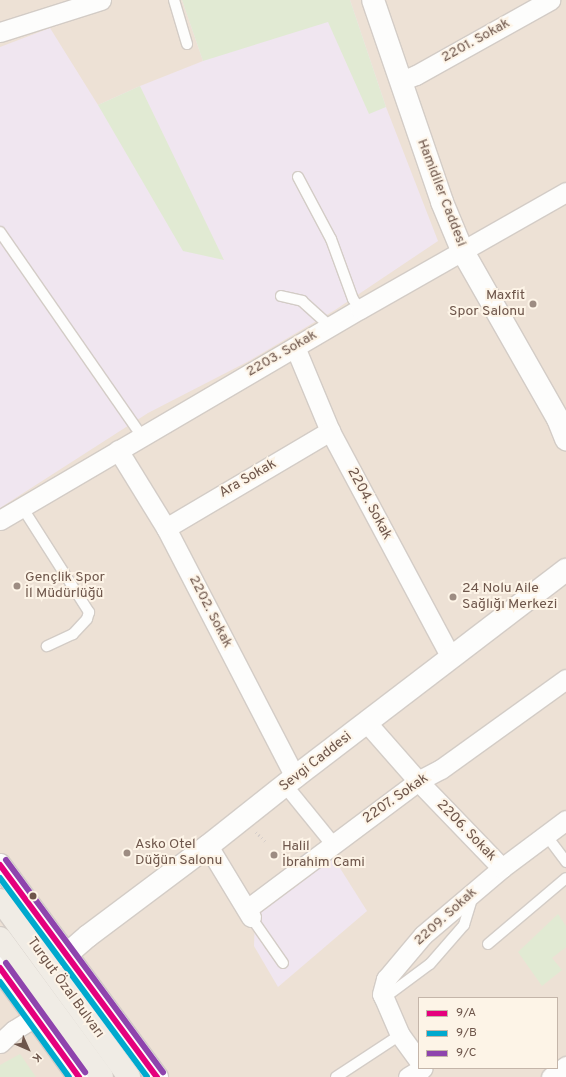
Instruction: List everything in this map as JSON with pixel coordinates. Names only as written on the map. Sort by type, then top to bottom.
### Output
[{"type":"main road","name":"Turgut Özal Bulvarı","points":[[0,900],[129,1077]]},
{"type":"main road","name":"Turgut Özal Bulvarı","points":[[0,938],[102,1077]]},
{"type":"street","points":[[0,32],[101,0]]},
{"type":"street","name":"Hamidiler Caddesi","points":[[373,0],[442,202],[462,250],[563,428]]},
{"type":"street","name":"2201. Sokak","points":[[401,81],[416,75],[550,0]]},
{"type":"street","name":"2203. Sokak","points":[[0,520],[330,326],[566,192]]},
{"type":"street","name":"2204. Sokak","points":[[295,347],[330,431],[451,658]]},
{"type":"street","name":"Ara Sokak","points":[[166,528],[330,431]]},
{"type":"street","name":"2202. Sokak","points":[[118,450],[166,528],[290,781]]},
{"type":"street","name":"Sevgi Caddesi","points":[[66,955],[88,936],[208,846],[290,781],[566,570]]},
{"type":"street","name":"2207. Sokak","points":[[249,913],[333,844],[418,781],[441,769],[566,678]]},
{"type":"street","name":"2206. Sokak","points":[[367,723],[418,781],[502,868]]},
{"type":"street","points":[[290,781],[333,844]]},
{"type":"street","name":"2209. Sokak","points":[[418,1060],[400,1035],[382,994],[386,979],[423,935],[502,868],[566,820]]},
{"type":"street","points":[[208,846],[249,913]]},
{"type":"street","points":[[0,865],[157,1077]]},
{"type":"street","points":[[0,968],[79,1077]]},
{"type":"street","points":[[0,1043],[14,1030],[36,1016]]},
{"type":"street","points":[[551,1077],[566,1066]]},
{"type":"street","points":[[408,1077],[422,1069]]},
{"type":"lane","points":[[174,0],[187,44]]},
{"type":"lane","points":[[298,177],[331,239],[353,299],[360,309]]},
{"type":"lane","points":[[0,232],[142,436]]},
{"type":"lane","points":[[281,296],[302,301],[330,326]]},
{"type":"lane","points":[[22,507],[89,612],[87,619],[73,634],[47,646]]},
{"type":"lane","points":[[546,835],[566,862]]},
{"type":"lane","points":[[488,944],[566,878]]},
{"type":"lane","points":[[249,913],[283,963]]},
{"type":"lane","points":[[336,1077],[400,1035]]},
{"type":"shaded area","points":[[0,0],[566,0],[566,1077],[0,1077]]},
{"type":"shaded area","points":[[182,0],[350,0],[386,107],[438,241],[335,310],[249,361],[148,413],[0,508],[0,47],[50,28],[98,105],[140,86],[203,61]]},
{"type":"shaded area","points":[[333,857],[367,911],[278,987],[254,946],[255,917]]},
{"type":"green space","points":[[182,0],[350,0],[386,107],[369,114],[328,22],[203,61]]},
{"type":"green space","points":[[140,86],[224,260],[183,251],[98,105]]},
{"type":"green space","points":[[558,914],[566,926],[566,947],[552,958],[562,970],[542,986],[518,952]]},
{"type":"green space","points":[[20,1054],[36,1077],[0,1077],[0,1065]]},
{"type":"transit line","name":"9/C","points":[[6,860],[163,1072]]},
{"type":"transit line","name":"9/A","points":[[0,865],[157,1077]]},
{"type":"transit line","name":"9/B","points":[[0,878],[147,1077]]},
{"type":"transit line","name":"9/C","points":[[6,963],[85,1072]]},
{"type":"transit line","name":"9/A","points":[[0,968],[79,1077]]},
{"type":"transit line","name":"9/B","points":[[0,982],[69,1077]]},
{"type":"place","name":"Maxfit Spor Salonu","points":[[533,304]]},
{"type":"place","name":"Gençlik Spor İl Müdürlüğü","points":[[17,586]]},
{"type":"place","name":"24 Nolu Aile Sağlığı Merkezi","points":[[453,597]]},
{"type":"place","name":"Asko Otel Düğün Salonu","points":[[127,853]]},
{"type":"place","name":"Halil İbrahim Cami","points":[[274,855]]}]
